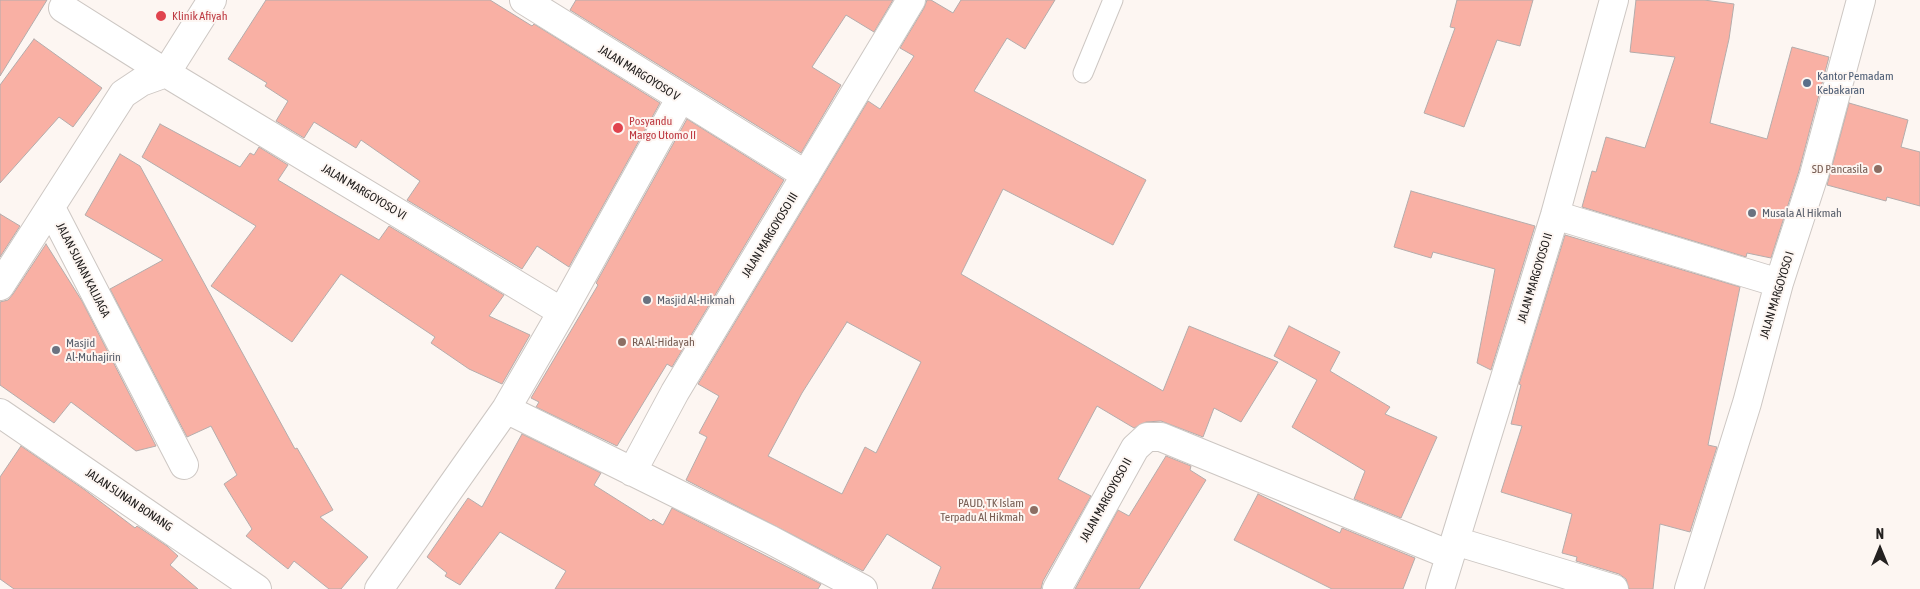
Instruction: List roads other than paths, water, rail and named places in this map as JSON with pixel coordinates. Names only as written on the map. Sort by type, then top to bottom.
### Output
[{"type":"street","points":[[166,73],[212,0]]},
{"type":"street","name":"JALAN MARGOYOSO V","points":[[524,0],[680,99],[806,175]]},
{"type":"street","name":"JALAN MARGOYOSO III","points":[[632,472],[675,392],[912,0]]},
{"type":"street","name":"JALAN MARGOYOSO II","points":[[1440,589],[1555,215],[1614,0]]},
{"type":"street","name":"JALAN MARGOYOSO I","points":[[1690,589],[1747,403],[1780,283],[1814,175],[1861,0]]},
{"type":"street","name":"JALAN MARGOYOSO VI","points":[[63,8],[166,73],[562,312]]},
{"type":"street","name":"JALAN SUNAN KALIJAGA","points":[[0,286],[124,94],[141,82],[166,73]]},
{"type":"street","points":[[379,589],[506,409],[680,99]]},
{"type":"street","name":"JALAN SUNAN KALIJAGA","points":[[51,208],[184,465]]},
{"type":"street","points":[[1555,215],[1780,283]]},
{"type":"street","points":[[506,409],[772,540],[863,589]]},
{"type":"street","name":"JALAN SUNAN BONANG","points":[[0,413],[257,589]]},
{"type":"street","name":"JALAN MARGOYOSO II","points":[[1057,589],[1135,448],[1147,438],[1161,438],[1453,548]]},
{"type":"street","points":[[1453,548],[1614,589]]},
{"type":"lane","points":[[1083,73],[1113,0]]},
{"type":"place","name":"Klinik Afiyah","points":[[161,16]]},
{"type":"place","name":"Kantor Pemadam Kebakaran","points":[[1807,83]]},
{"type":"place","name":"Posyandu Margo Utomo II","points":[[618,128]]},
{"type":"place","name":"SD Pancasila","points":[[1878,169]]},
{"type":"place","name":"Musala Al Hikmah","points":[[1752,213]]},
{"type":"place","name":"Masjid Al-Hikmah","points":[[647,300]]},
{"type":"place","name":"RA Al-Hidayah","points":[[622,342]]},
{"type":"place","name":"Masjid Al-Muhajirin","points":[[56,350]]},
{"type":"place","name":"PAUD, TK Islam Terpadu Al Hikmah","points":[[1034,510]]}]
